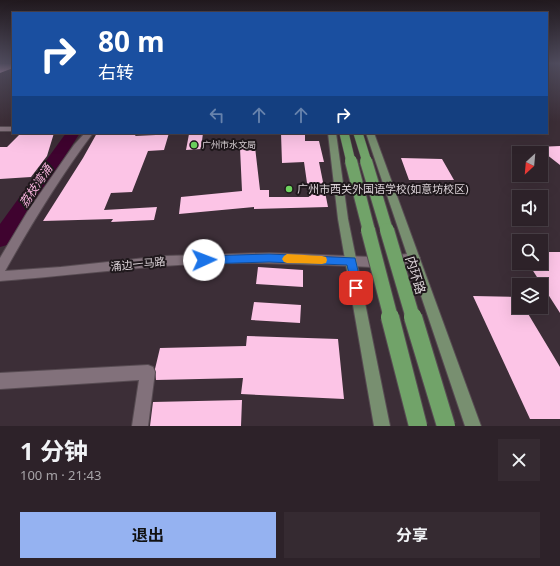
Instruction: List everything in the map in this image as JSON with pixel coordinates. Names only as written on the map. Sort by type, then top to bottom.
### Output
[{"type":"highway","points":[[344,134],[418,426]]},
{"type":"highway","points":[[351,134],[370,178]]},
{"type":"highway","name":"内环路","points":[[358,134],[370,178],[446,426]]},
{"type":"main road","points":[[332,134],[336,172],[382,426]]},
{"type":"main road","points":[[370,134],[473,426]]},
{"type":"street","points":[[0,129],[12,129]]},
{"type":"street","points":[[0,268],[36,208],[77,147],[88,134]]},
{"type":"street","name":"涌边一马路","points":[[0,276],[61,272],[164,261],[269,258],[372,262]]},
{"type":"street","points":[[396,259],[414,258]]},
{"type":"street","points":[[0,381],[148,372],[140,426]]},
{"type":"building","points":[[20,134],[54,134],[47,156],[31,177],[0,179],[0,147],[7,147]]},
{"type":"building","points":[[96,134],[136,134],[135,136],[169,134],[164,150],[148,151],[132,192],[111,193],[104,210],[157,207],[154,220],[111,222],[113,219],[43,221]]},
{"type":"building","points":[[189,134],[203,134],[201,149],[186,150]]},
{"type":"building","points":[[281,134],[305,134],[305,141],[319,141],[324,162],[319,162],[328,207],[254,209],[254,207],[179,214],[181,197],[242,191],[240,148],[255,147],[260,190],[269,190],[269,197],[309,197],[304,162],[282,163]]},
{"type":"building","points":[[560,146],[560,165],[548,156],[548,147]]},
{"type":"building","points":[[401,158],[442,159],[454,180],[409,180]]},
{"type":"building","points":[[548,252],[560,252],[560,313],[548,294],[548,278],[538,278],[532,270],[548,270]]},
{"type":"building","points":[[258,267],[303,270],[303,287],[256,284]]},
{"type":"building","points":[[473,296],[512,297],[512,314],[528,314],[560,367],[560,419],[530,419]]},
{"type":"building","points":[[254,302],[301,305],[300,323],[251,320]]},
{"type":"building","points":[[247,336],[338,339],[344,399],[241,394],[243,378],[156,380],[155,369],[160,348],[246,346]]},
{"type":"building","points":[[242,400],[241,426],[150,426],[153,402]]},
{"type":"waterway","name":"荔枝湾涌","points":[[0,239],[72,134]]},
{"type":"slow traffic","points":[[287,259],[322,260]]},
{"type":"place","name":"广州市水文局","points":[[194,145]]},
{"type":"place","name":"广州市西关外国语学校(如意坊校区)","points":[[289,189]]},
{"type":"route","points":[[204,260],[269,258],[352,261],[356,288]]}]
